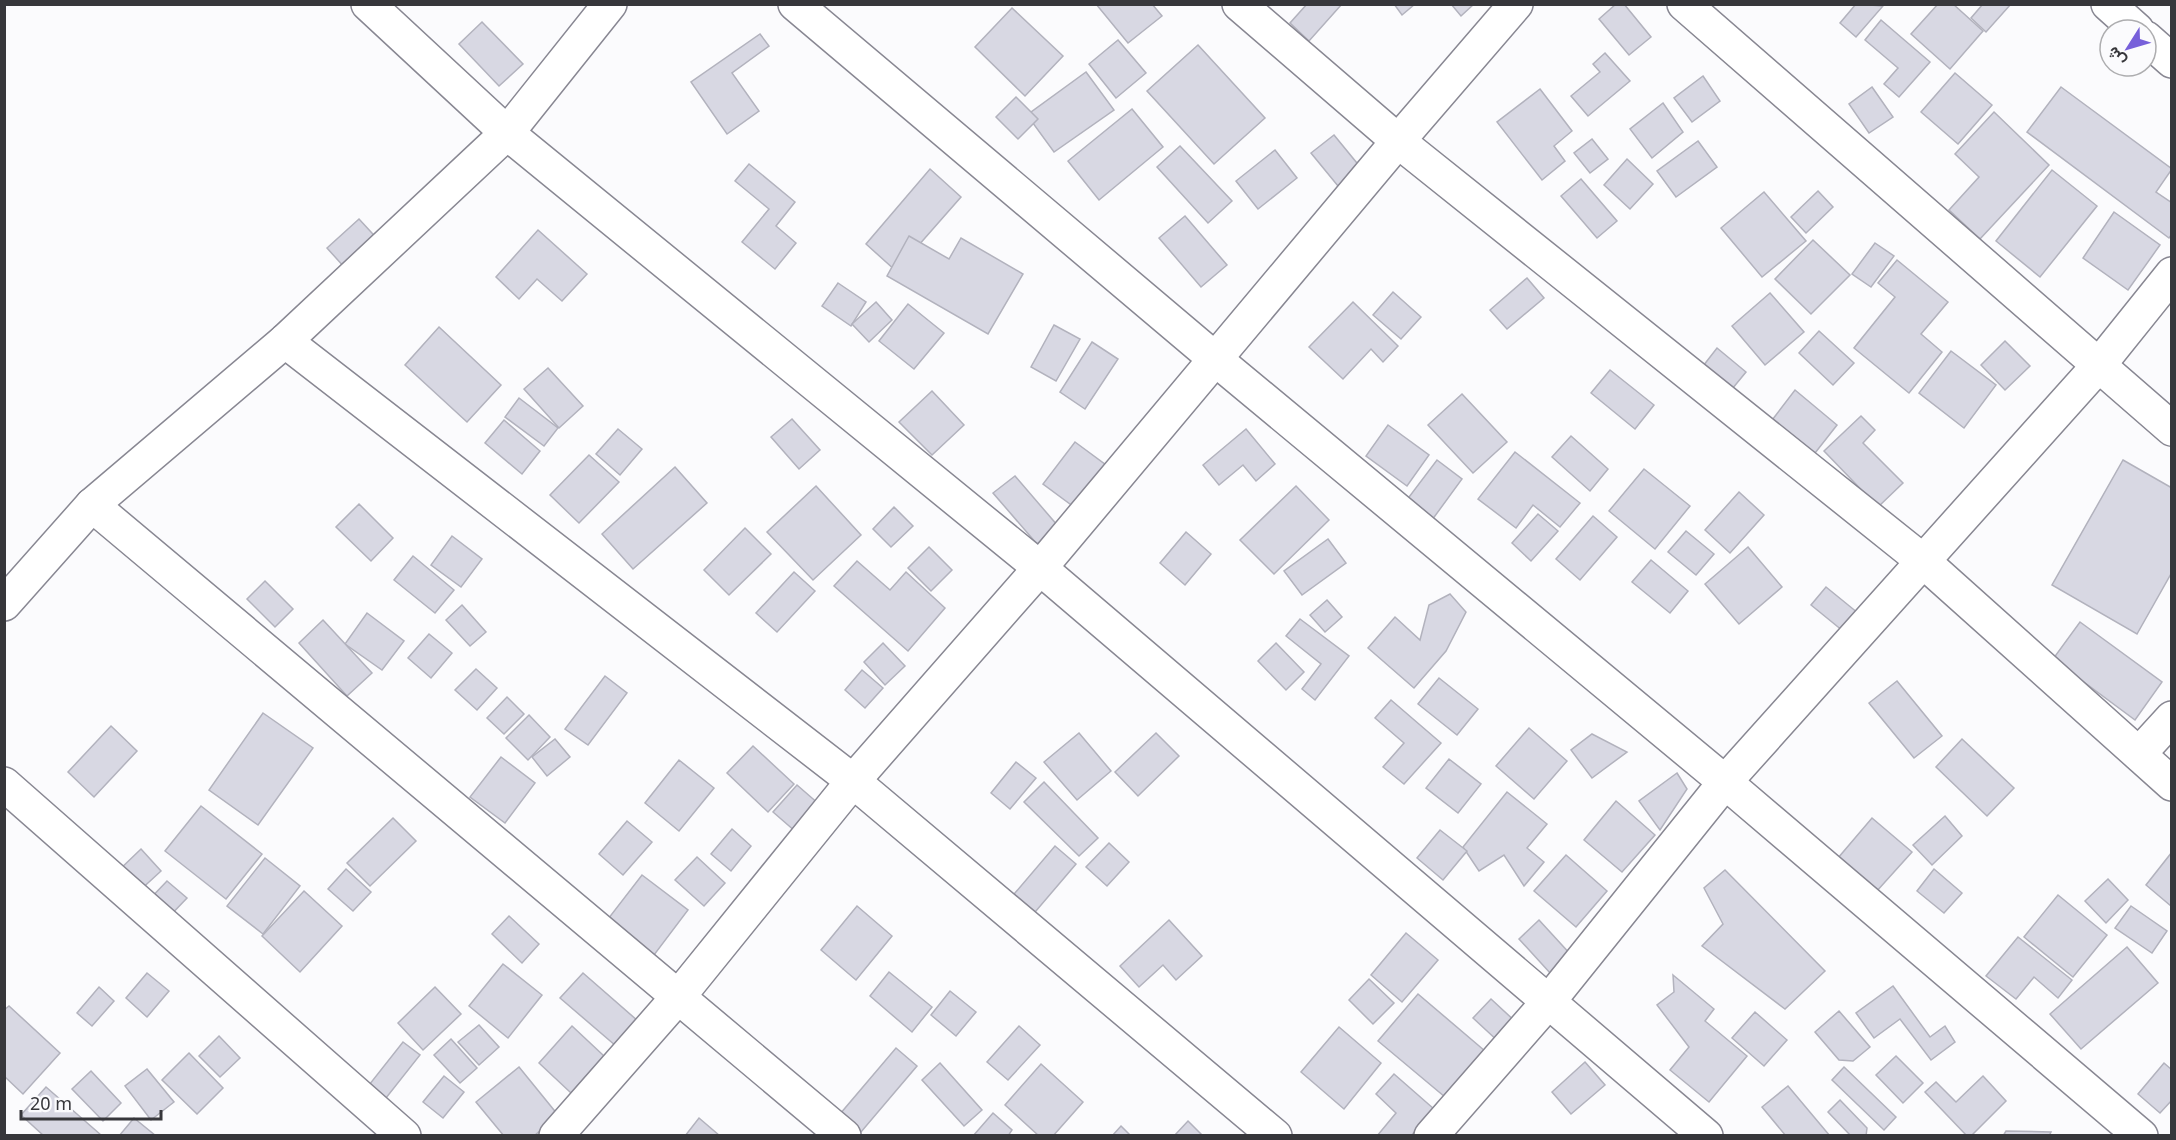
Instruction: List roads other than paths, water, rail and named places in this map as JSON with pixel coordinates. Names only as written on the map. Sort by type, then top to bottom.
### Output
[{"type":"street","points":[[368,4],[507,133],[1040,568],[1706,1136]]},
{"type":"street","points":[[4,604],[92,505],[285,341],[507,133],[610,4]]},
{"type":"street","points":[[795,4],[1214,358],[1725,782],[2141,1136]]},
{"type":"street","points":[[1239,4],[1398,141],[1923,561],[2172,784]]},
{"type":"street","points":[[556,1136],[679,996],[853,781],[1040,568],[1214,358],[1516,4]]},
{"type":"street","points":[[1684,4],[2172,429]]},
{"type":"street","points":[[2108,4],[2124,18]]},
{"type":"street","points":[[2158,49],[2172,61]]},
{"type":"street","points":[[1431,1136],[1549,1001],[1725,782],[2099,365],[2172,274]]},
{"type":"street","points":[[285,341],[853,781],[1275,1136]]},
{"type":"street","points":[[92,505],[844,1136]]},
{"type":"street","points":[[2139,754],[2172,718]]},
{"type":"street","points":[[4,784],[404,1136]]}]
